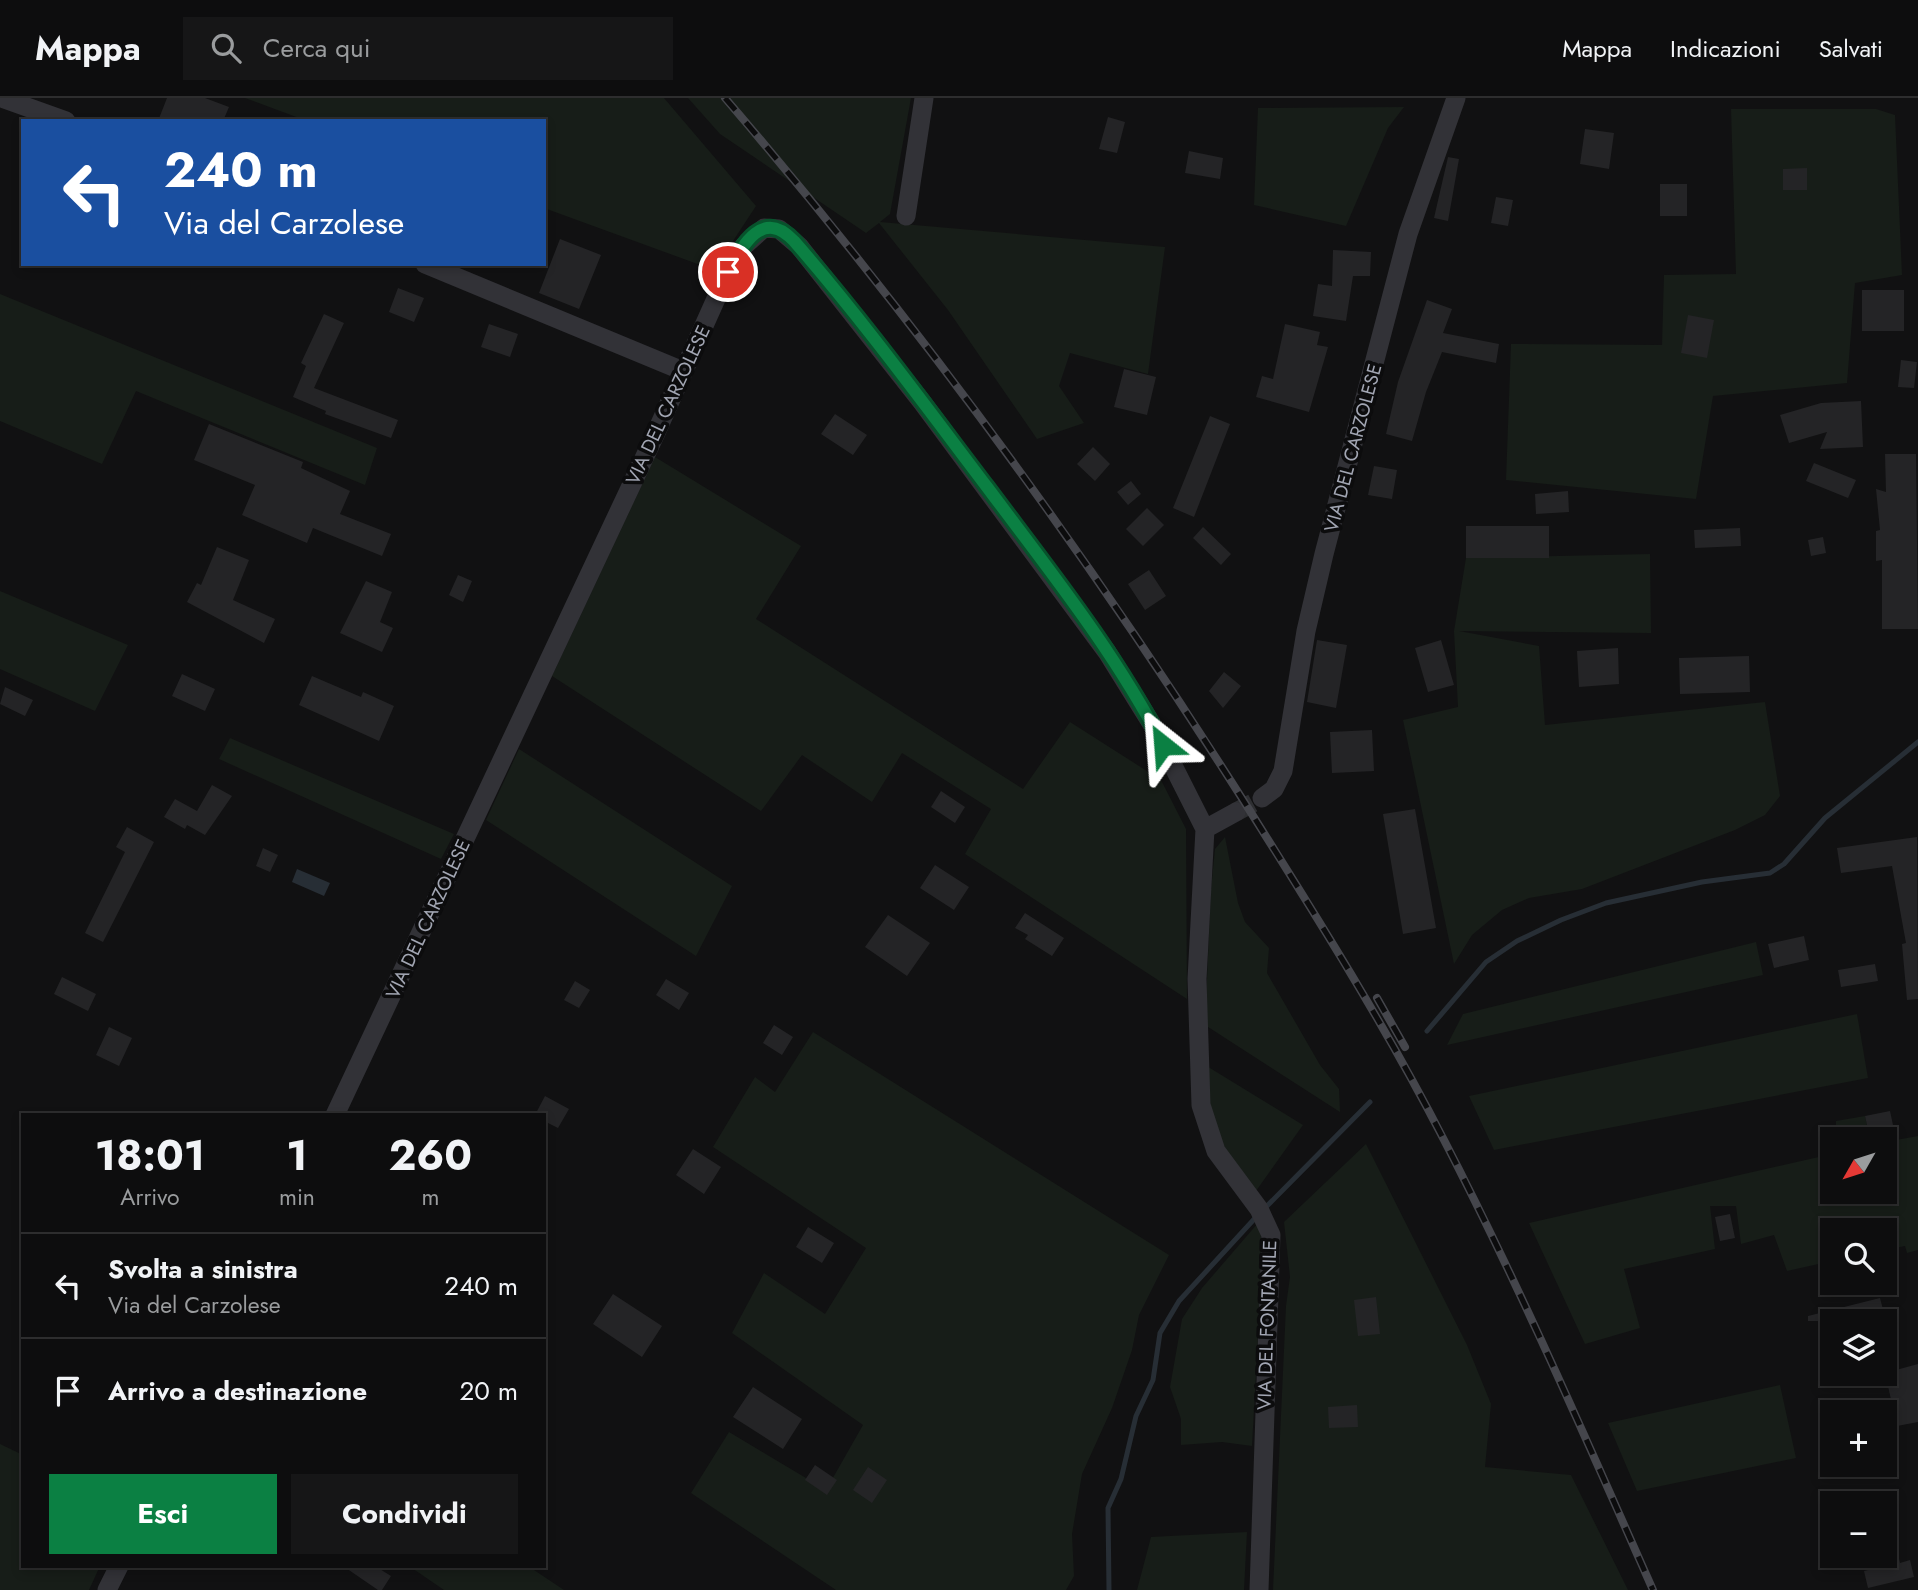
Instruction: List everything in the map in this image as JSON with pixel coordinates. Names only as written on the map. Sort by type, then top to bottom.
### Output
[{"type":"street","points":[[2,98],[60,119]]},
{"type":"street","points":[[906,216],[924,98]]},
{"type":"street","name":"VIA DEL CARZOLESE","points":[[1262,798],[1273,789],[1283,771],[1305,638],[1324,554],[1408,234],[1456,98]]},
{"type":"street","name":"VIA DEL CARZOLESE","points":[[336,1113],[683,372],[744,246],[764,228],[772,227],[784,232],[894,366],[1091,628],[1144,710],[1205,829]]},
{"type":"street","points":[[430,266],[683,372]]},
{"type":"street","points":[[1205,829],[1236,812]]},
{"type":"street","name":"VIA DEL FONTANILE","points":[[1205,829],[1197,979],[1199,1095],[1210,1139],[1252,1198],[1270,1229],[1259,1590]]},
{"type":"street","points":[[107,1590],[118,1568]]},
{"type":"shaded area","points":[[245,98],[664,98],[756,206],[714,270],[546,209],[546,119],[302,119]]},
{"type":"shaded area","points":[[688,98],[911,98],[890,214],[880,222],[1165,247],[1148,374],[1070,353],[1059,386],[1084,423],[1037,439],[948,310],[879,223],[866,233],[720,134]]},
{"type":"shaded area","points":[[1404,107],[1388,128],[1346,226],[1254,205],[1258,108]]},
{"type":"shaded area","points":[[1731,109],[1876,109],[1895,115],[1902,275],[1855,283],[1847,383],[1713,396],[1696,499],[1506,480],[1511,344],[1662,345],[1664,275],[1736,274]]},
{"type":"shaded area","points":[[0,294],[377,448],[365,485],[136,391],[102,464],[0,421]]},
{"type":"shaded area","points":[[655,457],[801,546],[756,619],[1023,789],[1070,722],[1161,780],[1186,829],[1187,999],[965,854],[991,809],[902,753],[872,802],[802,755],[761,811],[552,676]]},
{"type":"shaded area","points":[[1650,554],[1651,633],[1459,631],[1539,646],[1545,725],[1765,702],[1780,796],[1765,815],[1735,830],[1582,889],[1529,898],[1502,910],[1472,935],[1454,964],[1403,720],[1458,707],[1454,631],[1466,558]]},
{"type":"shaded area","points":[[0,591],[128,645],[95,711],[0,669]]},
{"type":"shaded area","points":[[230,738],[454,834],[441,859],[219,759]]},
{"type":"shaded area","points":[[519,749],[732,886],[696,956],[486,820]]},
{"type":"shaded area","points":[[1225,837],[1238,903],[1245,922],[1269,948],[1267,973],[1320,1065],[1339,1089],[1340,1112],[1205,1025],[1215,849]]},
{"type":"shaded area","points":[[297,869],[330,883],[324,896],[292,882]]},
{"type":"shaded area","points":[[1756,942],[1763,975],[1447,1045],[1463,1014]]},
{"type":"shaded area","points":[[1857,1014],[1868,1078],[1494,1150],[1469,1096]]},
{"type":"shaded area","points":[[813,1032],[1169,1255],[1139,1315],[1132,1350],[1112,1408],[1082,1474],[1072,1534],[1074,1576],[1066,1590],[836,1590],[691,1493],[729,1432],[826,1490],[863,1425],[732,1333],[764,1273],[825,1314],[866,1248],[713,1147],[755,1077],[775,1092]]},
{"type":"shaded area","points":[[1205,1065],[1303,1125],[1256,1191],[1232,1159],[1218,1133],[1210,1104]]},
{"type":"shaded area","points":[[1865,1116],[1867,1127],[1836,1127],[1836,1121]]},
{"type":"shaded area","points":[[1918,1136],[1918,1250],[1907,1253],[1905,1246],[1897,1248],[1897,1218],[1820,1218],[1820,1264],[1787,1271],[1774,1235],[1741,1244],[1736,1206],[1710,1206],[1715,1249],[1624,1269],[1640,1328],[1585,1344],[1529,1223],[1820,1157],[1820,1204],[1897,1204],[1897,1140]]},
{"type":"shaded area","points":[[1366,1144],[1467,1345],[1491,1404],[1485,1467],[1571,1475],[1628,1590],[1273,1590],[1286,1306],[1290,1277],[1284,1222]]},
{"type":"shaded area","points":[[1258,1223],[1263,1246],[1252,1446],[1222,1442],[1181,1445],[1181,1419],[1170,1387],[1182,1319],[1202,1288]]},
{"type":"shaded area","points":[[1780,1385],[1796,1458],[1637,1491],[1608,1423]]},
{"type":"shaded area","points":[[0,1444],[21,1454],[21,1568],[99,1568],[89,1590],[0,1590]]},
{"type":"shaded area","points":[[1247,1532],[1244,1590],[1137,1590],[1151,1537]]},
{"type":"shaded area","points":[[412,1568],[531,1568],[564,1590],[444,1590]]},
{"type":"building","points":[[167,98],[205,98],[229,107],[224,119],[159,119]]},
{"type":"building","points":[[1108,117],[1125,122],[1117,153],[1099,149]]},
{"type":"building","points":[[1585,129],[1614,133],[1609,169],[1580,164]]},
{"type":"building","points":[[1189,151],[1223,158],[1220,179],[1185,173]]},
{"type":"building","points":[[1448,157],[1459,159],[1448,221],[1434,218]]},
{"type":"building","points":[[1807,168],[1807,190],[1783,190],[1783,169]]},
{"type":"building","points":[[1660,184],[1687,184],[1687,216],[1660,216]]},
{"type":"building","points":[[1496,197],[1513,200],[1508,226],[1491,223]]},
{"type":"building","points":[[560,239],[601,255],[579,309],[539,293]]},
{"type":"building","points":[[1333,250],[1371,252],[1370,276],[1353,276],[1346,321],[1313,316],[1318,284],[1332,286]]},
{"type":"building","points":[[398,288],[424,298],[414,322],[389,312]]},
{"type":"building","points":[[1862,290],[1904,290],[1904,331],[1862,331]]},
{"type":"building","points":[[1427,300],[1452,309],[1443,333],[1499,344],[1496,363],[1442,352],[1426,392],[1412,441],[1386,434],[1398,382]]},
{"type":"building","points":[[324,314],[344,323],[314,388],[398,420],[391,438],[325,414],[326,411],[293,397],[306,366],[301,363]]},
{"type":"building","points":[[1688,315],[1714,320],[1707,358],[1681,353]]},
{"type":"building","points":[[489,324],[518,334],[510,357],[481,347]]},
{"type":"building","points":[[1285,324],[1320,332],[1317,345],[1328,347],[1309,412],[1256,397],[1262,376],[1273,379]]},
{"type":"building","points":[[1901,360],[1917,362],[1914,388],[1898,387]]},
{"type":"building","points":[[1124,369],[1156,377],[1147,415],[1114,407]]},
{"type":"building","points":[[1861,401],[1863,447],[1820,449],[1827,432],[1789,443],[1780,415],[1821,403]]},
{"type":"building","points":[[835,414],[867,435],[853,455],[821,434]]},
{"type":"building","points":[[1210,416],[1230,424],[1194,517],[1173,508]]},
{"type":"building","points":[[209,424],[303,462],[301,468],[350,491],[340,514],[391,534],[382,556],[313,528],[307,543],[242,515],[255,485],[194,460]]},
{"type":"building","points":[[1093,447],[1110,464],[1095,481],[1077,464]]},
{"type":"building","points":[[1885,454],[1916,454],[1918,629],[1882,629],[1882,560],[1876,561],[1876,531],[1880,530],[1876,489],[1886,492]]},
{"type":"building","points":[[1814,463],[1856,480],[1848,498],[1806,481]]},
{"type":"building","points":[[1374,466],[1397,470],[1392,499],[1368,495]]},
{"type":"building","points":[[1131,481],[1141,494],[1128,505],[1117,492]]},
{"type":"building","points":[[1568,491],[1569,512],[1536,514],[1535,494]]},
{"type":"building","points":[[1147,508],[1164,525],[1143,546],[1126,529]]},
{"type":"building","points":[[1466,526],[1549,526],[1549,558],[1466,558]]},
{"type":"building","points":[[1203,527],[1231,554],[1221,565],[1193,538]]},
{"type":"building","points":[[1740,528],[1741,546],[1695,548],[1694,530]]},
{"type":"building","points":[[1823,537],[1826,553],[1811,556],[1808,540]]},
{"type":"building","points":[[217,547],[249,560],[233,600],[275,619],[264,643],[187,602],[197,583],[201,585]]},
{"type":"building","points":[[1149,570],[1166,596],[1145,610],[1128,584]]},
{"type":"building","points":[[458,575],[472,581],[463,602],[449,595]]},
{"type":"building","points":[[366,581],[392,592],[380,622],[393,628],[382,652],[340,633]]},
{"type":"building","points":[[1317,640],[1347,645],[1336,708],[1307,702]]},
{"type":"building","points":[[1441,640],[1454,685],[1428,692],[1415,648]]},
{"type":"building","points":[[1618,648],[1619,684],[1579,687],[1577,651]]},
{"type":"building","points":[[1749,656],[1750,692],[1680,694],[1679,658]]},
{"type":"building","points":[[1224,672],[1241,686],[1223,708],[1209,691]]},
{"type":"building","points":[[182,674],[215,689],[205,711],[172,696]]},
{"type":"building","points":[[312,676],[361,697],[363,692],[394,706],[379,741],[299,705]]},
{"type":"building","points":[[5,687],[33,700],[25,716],[0,704]]},
{"type":"building","points":[[1372,730],[1374,771],[1332,773],[1330,732]]},
{"type":"building","points":[[212,785],[232,796],[205,835],[187,825],[185,829],[164,817],[175,799],[197,811]]},
{"type":"building","points":[[941,791],[965,807],[955,823],[931,807]]},
{"type":"building","points":[[1415,809],[1436,928],[1403,934],[1383,814]]},
{"type":"building","points":[[127,827],[154,842],[103,942],[85,933],[125,852],[116,847]]},
{"type":"building","points":[[1917,837],[1918,999],[1907,1000],[1902,944],[1906,943],[1892,866],[1841,873],[1837,848]]},
{"type":"building","points":[[263,848],[278,855],[270,872],[256,866]]},
{"type":"building","points":[[935,865],[969,887],[954,910],[920,888]]},
{"type":"building","points":[[1025,913],[1064,938],[1052,956],[1025,939],[1028,935],[1015,928]]},
{"type":"building","points":[[888,915],[930,943],[907,976],[865,947]]},
{"type":"building","points":[[1804,936],[1809,960],[1774,968],[1768,944]]},
{"type":"building","points":[[1875,964],[1878,981],[1841,987],[1838,970]]},
{"type":"building","points":[[62,977],[96,994],[88,1011],[54,994]]},
{"type":"building","points":[[666,979],[689,993],[679,1010],[656,995]]},
{"type":"building","points":[[575,981],[590,990],[579,1008],[564,1000]]},
{"type":"building","points":[[774,1025],[793,1037],[782,1055],[763,1043]]},
{"type":"building","points":[[109,1027],[132,1038],[119,1066],[96,1055]]},
{"type":"building","points":[[545,1096],[569,1109],[558,1128],[546,1122],[546,1113],[536,1113]]},
{"type":"building","points":[[1890,1111],[1893,1127],[1867,1127],[1865,1116]]},
{"type":"building","points":[[693,1149],[721,1167],[704,1194],[676,1175]]},
{"type":"building","points":[[1730,1214],[1735,1238],[1720,1241],[1715,1217]]},
{"type":"building","points":[[808,1227],[834,1243],[822,1263],[796,1247]]},
{"type":"building","points":[[613,1294],[662,1326],[642,1357],[593,1324]]},
{"type":"building","points":[[1376,1297],[1380,1334],[1358,1336],[1354,1300]]},
{"type":"building","points":[[1880,1298],[1883,1309],[1836,1309]]},
{"type":"building","points":[[1820,1313],[1820,1321],[1808,1321],[1808,1316]]},
{"type":"building","points":[[1918,1364],[1918,1422],[1897,1426],[1897,1400],[1891,1400],[1888,1386],[1897,1386],[1897,1370]]},
{"type":"building","points":[[753,1387],[802,1419],[783,1449],[733,1417]]},
{"type":"building","points":[[1357,1405],[1358,1427],[1329,1428],[1328,1407]]},
{"type":"building","points":[[815,1465],[837,1480],[827,1495],[805,1480]]},
{"type":"building","points":[[868,1467],[887,1480],[872,1503],[853,1490]]},
{"type":"building","points":[[1897,1550],[1900,1563],[1910,1560],[1914,1577],[1868,1588],[1864,1571],[1897,1568]]},
{"type":"building","points":[[346,1568],[378,1568],[391,1576],[382,1590]]},
{"type":"waterway","points":[[1427,1031],[1486,962],[1517,941],[1561,920],[1606,903],[1702,882],[1770,873],[1784,864],[1825,818],[1918,742]]},
{"type":"waterway","points":[[1264,1209],[1370,1102]]},
{"type":"waterway","points":[[1109,1590],[1108,1508],[1121,1479],[1136,1416],[1153,1380],[1160,1333],[1179,1301],[1257,1216]]},
{"type":"tunnel","points":[[1236,812],[1262,798]]},
{"type":"railway","points":[[725,98],[866,269],[1001,445],[1190,718],[1301,892],[1399,1056],[1472,1195],[1552,1364],[1653,1590]]},
{"type":"railway","points":[[1377,998],[1405,1047]]},
{"type":"route","points":[[728,272],[748,240],[764,228],[779,229],[794,241],[894,366],[1038,555],[1117,666],[1163,745]]}]
